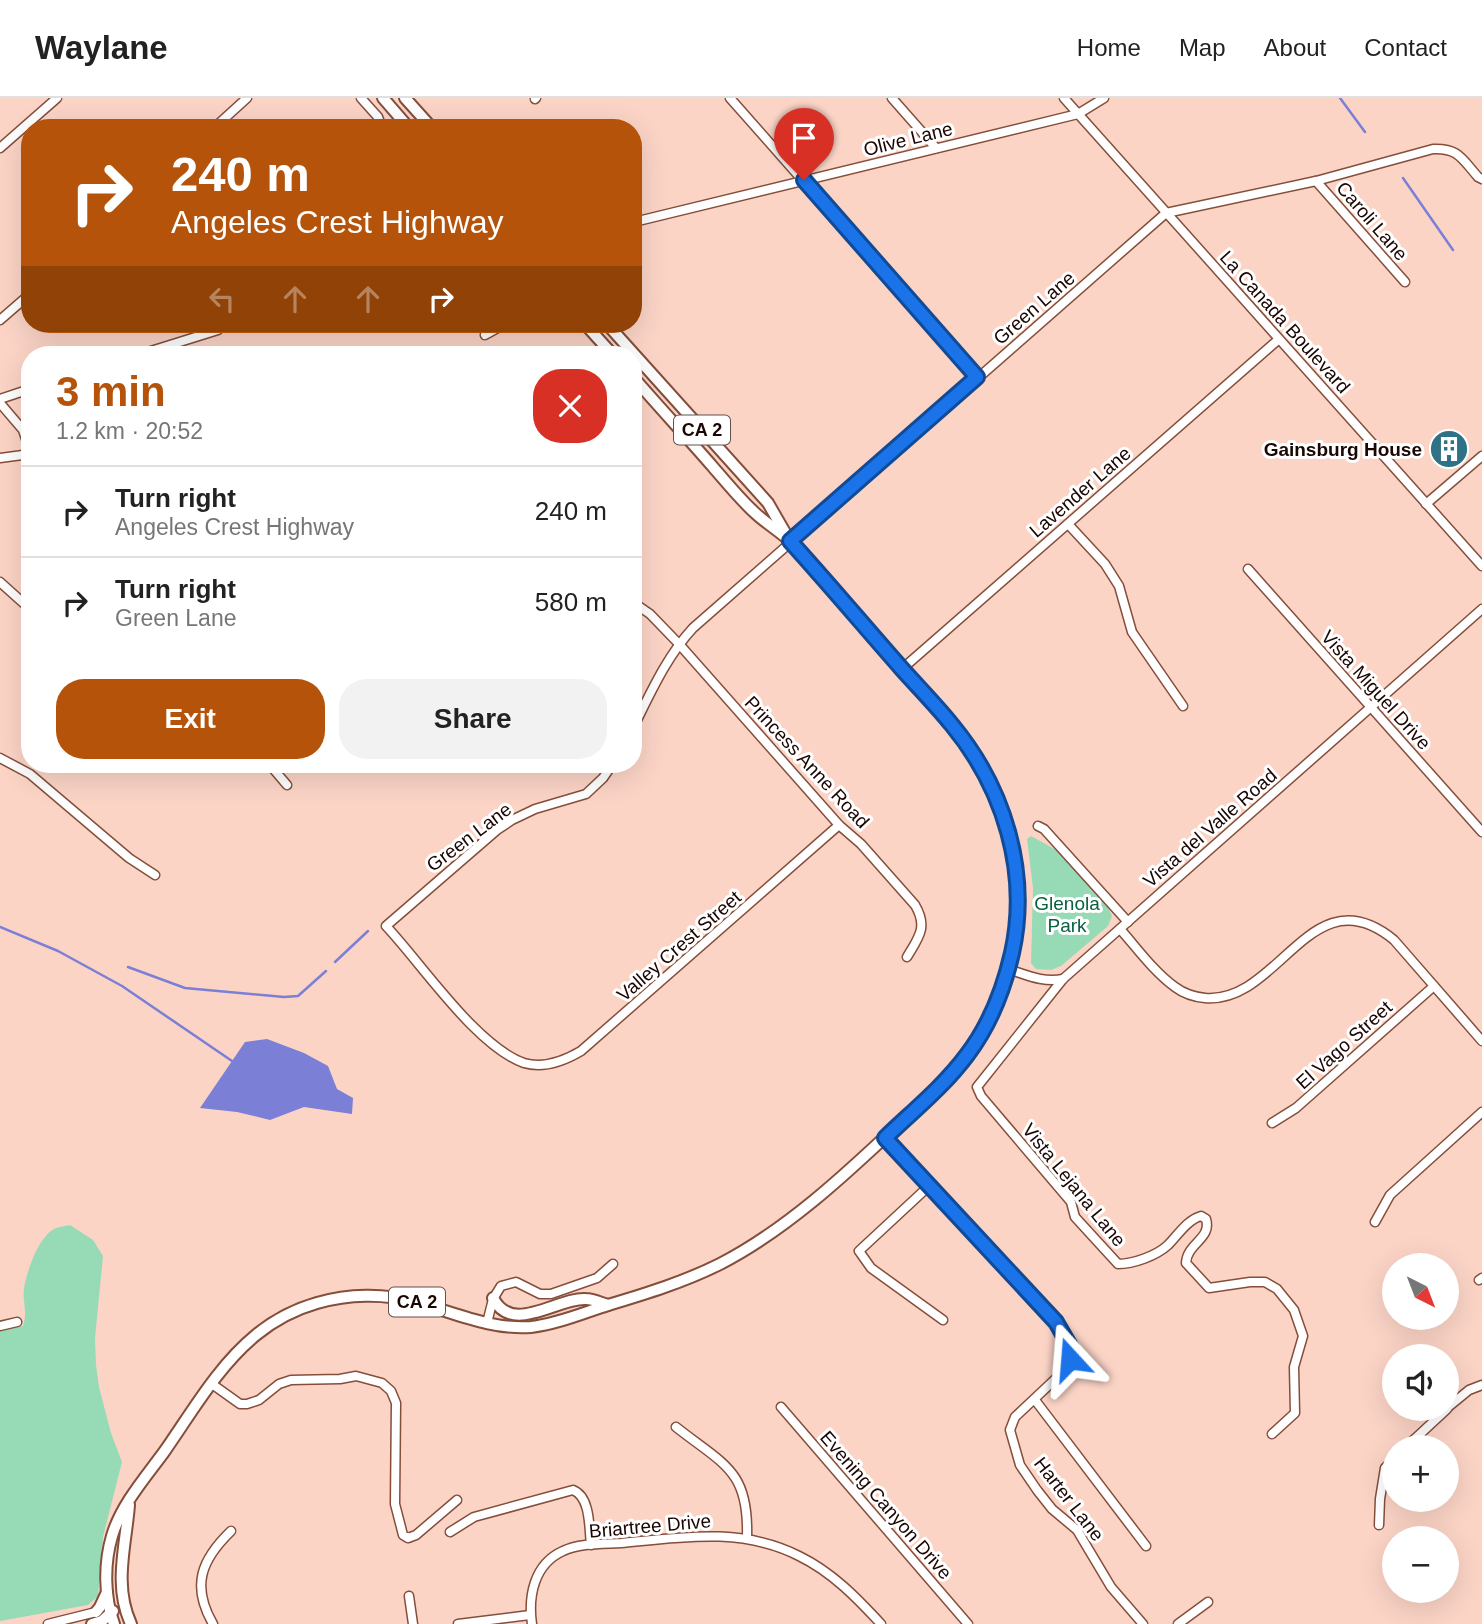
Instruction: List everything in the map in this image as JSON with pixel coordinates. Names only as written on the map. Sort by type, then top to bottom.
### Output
[{"type":"main road","points":[[405,98],[424,119]]},
{"type":"main road","points":[[385,99],[402,119]]},
{"type":"main road","points":[[593,333],[605,346]]},
{"type":"main road","name":"CA 2","points":[[642,363],[768,503],[790,541]]},
{"type":"main road","name":"CA 2","points":[[112,1619],[107,1589],[107,1555],[119,1516],[235,1353],[265,1328],[305,1307],[334,1299],[361,1296],[400,1298],[487,1323],[510,1327],[531,1326],[556,1322],[689,1277],[729,1259],[777,1228],[885,1138],[943,1083],[967,1055],[990,1016],[1008,969],[1016,933],[1019,898],[1008,827],[986,775],[952,724],[790,541],[752,510],[642,387]]},
{"type":"main road","points":[[493,1298],[499,1308],[508,1313],[538,1311],[585,1298],[608,1305]]},
{"type":"main road","points":[[112,1619],[115,1607],[112,1577],[115,1547],[129,1503]]},
{"type":"main road","name":"CA 2","points":[[129,1503],[121,1566],[122,1594],[131,1624]]},
{"type":"main road","points":[[107,1589],[96,1612],[112,1619]]},
{"type":"main road","points":[[92,1624],[118,1617],[125,1624]]},
{"type":"street","points":[[33,119],[57,98]]},
{"type":"street","points":[[224,119],[247,98]]},
{"type":"street","points":[[361,98],[379,119]]},
{"type":"street","points":[[730,98],[977,377]]},
{"type":"street","points":[[892,98],[936,148]]},
{"type":"street","name":"La Canada Boulevard","points":[[1064,98],[1482,566]]},
{"type":"street","name":"Olive Lane","points":[[642,220],[1078,114],[1104,98]]},
{"type":"street","points":[[0,148],[21,130]]},
{"type":"street","name":"Green Lane","points":[[642,709],[679,644],[790,541],[1166,213],[1316,181],[1433,149],[1447,148],[1458,153],[1482,179]]},
{"type":"street","name":"Caroli Lane","points":[[1316,181],[1405,282]]},
{"type":"street","points":[[0,320],[21,302]]},
{"type":"street","points":[[167,346],[208,333]]},
{"type":"street","points":[[485,335],[489,333]]},
{"type":"street","name":"Lavender Lane","points":[[902,669],[1279,338]]},
{"type":"street","points":[[21,393],[0,401],[21,427]]},
{"type":"street","points":[[0,458],[21,454]]},
{"type":"street","points":[[1426,504],[1482,456]]},
{"type":"street","points":[[1068,524],[1105,564],[1119,586],[1132,632],[1183,706]]},
{"type":"street","name":"Vista Miguel Drive","points":[[1248,569],[1482,832]]},
{"type":"street","points":[[0,582],[21,601]]},
{"type":"street","name":"Princess Anne Road","points":[[642,608],[679,644],[839,825],[861,844],[915,905],[922,916],[919,937],[907,957]]},
{"type":"street","name":"Vista del Valle Road","points":[[977,1087],[1063,979],[1482,609]]},
{"type":"street","points":[[0,758],[21,769]]},
{"type":"street","points":[[28,773],[129,858],[155,875]]},
{"type":"street","points":[[276,773],[286,785]]},
{"type":"street","name":"Green Lane","points":[[526,1064],[499,1049],[485,1037],[449,1000],[386,926],[467,853],[512,820],[535,809],[586,794],[606,773]]},
{"type":"street","name":"Valley Crest Street","points":[[526,1064],[548,1065],[565,1060],[600,1036],[839,825]]},
{"type":"street","points":[[1038,826],[1044,828],[1128,922]]},
{"type":"street","points":[[1120,929],[1174,986],[1200,997],[1220,997],[1241,992],[1312,933],[1342,921],[1356,921],[1383,931],[1394,940],[1482,1041]]},
{"type":"street","points":[[1008,969],[1039,979],[1063,979]]},
{"type":"street","name":"El Vago Street","points":[[1272,1123],[1296,1108],[1434,986]]},
{"type":"street","name":"Vista Lejana Lane","points":[[977,1087],[981,1096],[1071,1202],[1074,1217],[1118,1264],[1130,1264],[1165,1248],[1193,1218],[1201,1216],[1206,1219],[1208,1226],[1205,1235],[1186,1255],[1186,1263],[1209,1288],[1265,1282],[1277,1289],[1294,1310],[1303,1336],[1294,1367],[1295,1413],[1272,1434]]},
{"type":"street","points":[[1376,1222],[1390,1195],[1482,1112]]},
{"type":"street","name":"Harter Lane","points":[[885,1138],[1056,1322],[1065,1335],[1071,1348],[1066,1369],[1015,1417],[1010,1430],[1020,1465],[1052,1509],[1077,1530],[1111,1587],[1143,1624]]},
{"type":"street","points":[[929,1186],[859,1251],[871,1268],[943,1320]]},
{"type":"street","points":[[487,1323],[493,1298],[501,1286],[516,1282],[540,1294],[551,1294],[597,1278],[613,1264]]},
{"type":"street","points":[[0,1326],[17,1322]]},
{"type":"street","points":[[212,1384],[240,1404],[247,1404],[259,1400],[279,1384],[291,1380],[356,1376],[383,1383],[397,1403],[395,1504],[403,1535],[412,1538],[457,1500]]},
{"type":"street","points":[[1459,1398],[1468,1390],[1482,1385]]},
{"type":"street","points":[[1035,1400],[1146,1546]]},
{"type":"street","name":"Evening Canyon Drive","points":[[781,1407],[968,1624]]},
{"type":"street","points":[[1419,1435],[1434,1421]]},
{"type":"street","points":[[676,1427],[729,1468],[738,1480],[748,1513],[747,1537]]},
{"type":"street","points":[[1379,1525],[1382,1487]]},
{"type":"street","points":[[450,1532],[474,1517],[573,1490],[580,1493],[585,1503],[591,1545]]},
{"type":"street","points":[[212,1624],[202,1602],[199,1583],[209,1556],[230,1531]]},
{"type":"street","name":"Briartree Drive","points":[[531,1619],[532,1587],[550,1561],[563,1550],[710,1534],[747,1537],[799,1555],[853,1594],[881,1624]]},
{"type":"street","points":[[409,1596],[412,1624]]},
{"type":"street","points":[[1178,1624],[1208,1602]]},
{"type":"street","points":[[48,1624],[96,1612]]},
{"type":"street","points":[[458,1624],[531,1619]]},
{"type":"green space","name":"Glenola Park","points":[[1031,836],[1060,852],[1107,905],[1112,916],[1108,926],[1061,966],[1051,970],[1036,969],[1031,963],[1033,888],[1027,839]]},
{"type":"green space","points":[[70,1225],[93,1240],[103,1256],[95,1338],[96,1365],[111,1433],[122,1462],[103,1537],[98,1596],[88,1605],[0,1621],[0,1331],[23,1326],[24,1288],[34,1256],[48,1233]]},
{"type":"water","points":[[267,1039],[304,1053],[328,1066],[337,1089],[353,1098],[352,1114],[304,1107],[270,1120],[237,1112],[200,1108],[245,1042]]},
{"type":"waterway","points":[[1340,98],[1365,132]]},
{"type":"waterway","points":[[1403,178],[1453,250]]},
{"type":"waterway","points":[[0,927],[58,951],[122,986],[232,1061]]},
{"type":"waterway","points":[[335,962],[368,931]]},
{"type":"waterway","points":[[128,967],[185,988],[284,997],[298,996],[326,971]]},
{"type":"place","name":"Gainsburg House","points":[[1449,449]]},
{"type":"route","points":[[804,180],[977,377],[790,541],[962,737],[986,775],[998,802],[1008,827],[1015,863],[1019,898],[1016,933],[1008,969],[990,1016],[967,1055],[943,1083],[885,1138],[1056,1322],[1071,1348],[1070,1359]]}]
